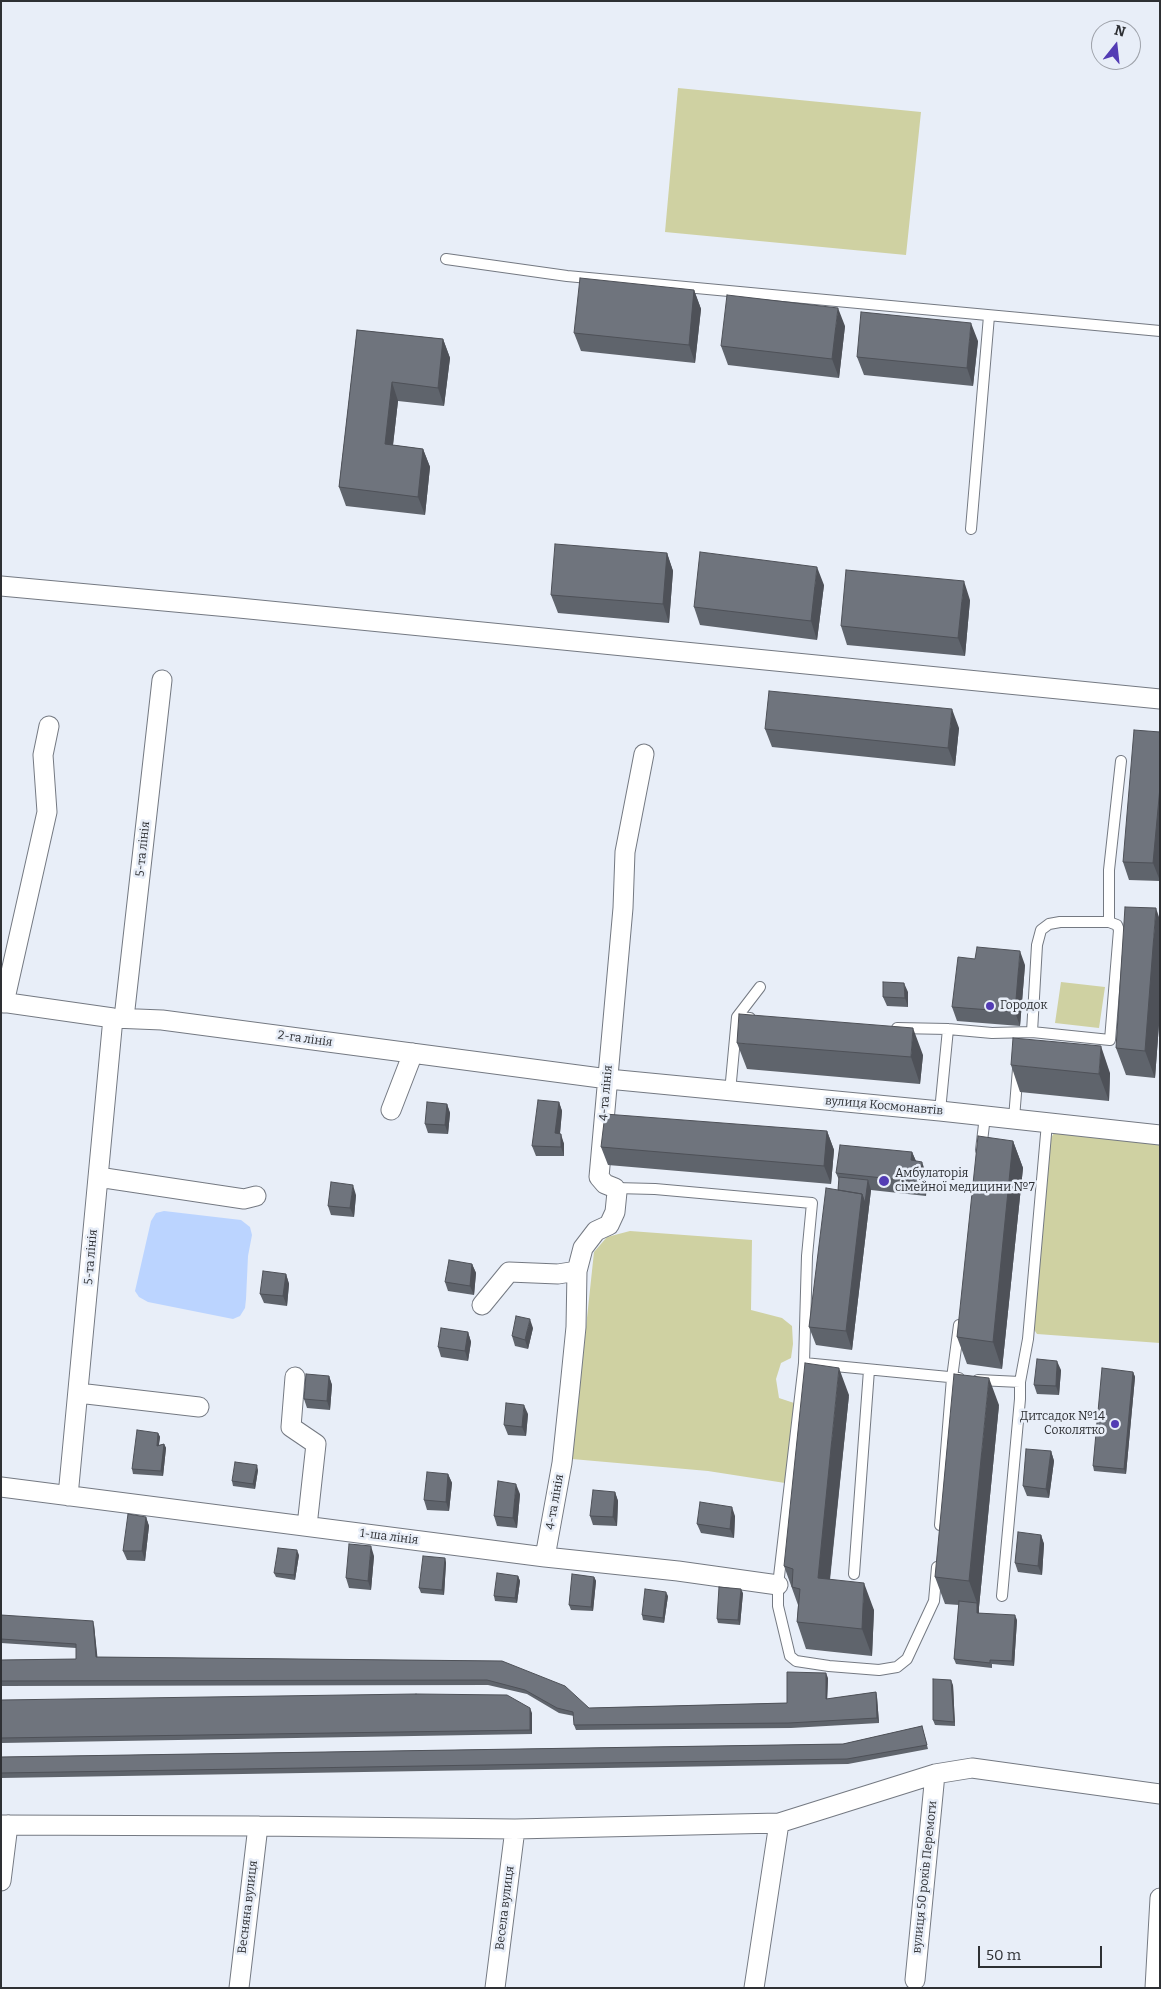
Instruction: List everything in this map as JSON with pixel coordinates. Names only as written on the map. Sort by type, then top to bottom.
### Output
[{"type":"street","points":[[1,586],[249,608],[1160,699]]},
{"type":"street","name":"5-та лінія","points":[[68,1496],[98,1177],[162,680]]},
{"type":"street","points":[[2,1003],[47,812],[43,755],[49,726]]},
{"type":"street","name":"4-та лінія","points":[[545,1557],[562,1462],[576,1327],[577,1272],[583,1248],[596,1231],[609,1225],[615,1212],[617,1192],[615,1188],[604,1184],[599,1177],[623,908],[625,852],[644,754]]},
{"type":"street","name":"2-га лінія","points":[[2,1003],[118,1018],[162,1020],[608,1079]]},
{"type":"street","points":[[391,1110],[413,1053]]},
{"type":"street","name":"вулиця Космонавтів","points":[[608,1079],[730,1092],[940,1110],[1160,1135]]},
{"type":"street","points":[[98,1177],[244,1199],[256,1196]]},
{"type":"street","points":[[482,1305],[509,1272],[558,1274],[577,1272]]},
{"type":"street","points":[[295,1377],[291,1427],[316,1444],[307,1526]]},
{"type":"street","points":[[78,1393],[199,1407]]},
{"type":"street","name":"1-ша лінія","points":[[1,1487],[778,1585]]},
{"type":"street","points":[[1,1882],[5,1825],[515,1829],[779,1823],[935,1774],[972,1768],[1160,1794]]},
{"type":"street","name":"вулиця 50 років Перемоги","points":[[915,1980],[935,1774]]},
{"type":"street","points":[[754,1988],[779,1823]]},
{"type":"street","name":"Весняна вулиця","points":[[239,1988],[258,1826]]},
{"type":"street","name":"Весела вулиця","points":[[495,1988],[515,1829]]},
{"type":"street","points":[[1156,1988],[1160,1898]]},
{"type":"lane","points":[[446,259],[566,276],[1160,331]]},
{"type":"lane","points":[[971,529],[990,316]]},
{"type":"lane","points":[[1108,922],[1109,870],[1121,760]]},
{"type":"lane","points":[[887,1028],[948,1028],[1020,1038],[1032,1032],[1110,1040],[1119,930],[1117,925],[1108,922],[1055,923],[1049,924],[1041,930],[1037,945],[1032,1032]]},
{"type":"lane","points":[[730,1092],[737,1017],[760,987]]},
{"type":"lane","points":[[737,1017],[761,1018]]},
{"type":"lane","points":[[940,1110],[948,1028]]},
{"type":"lane","points":[[1014,1118],[1018,1061]]},
{"type":"lane","points":[[981,1156],[985,1116]]},
{"type":"lane","points":[[1002,1596],[1020,1409],[1020,1382],[1028,1338],[1047,1122]]},
{"type":"lane","points":[[615,1188],[655,1189],[812,1203],[807,1256],[804,1363],[778,1585],[778,1606],[790,1656],[796,1661],[879,1670],[897,1667],[907,1659],[934,1601],[938,1553]]},
{"type":"lane","points":[[940,1533],[952,1378],[961,1310]]},
{"type":"lane","points":[[804,1363],[952,1378],[1020,1382]]},
{"type":"lane","points":[[854,1574],[869,1370]]},
{"type":"green space","points":[[678,88],[921,112],[906,255],[665,232]]},
{"type":"green space","points":[[1061,982],[1105,987],[1099,1028],[1055,1023]]},
{"type":"green space","points":[[1054,1133],[1160,1142],[1160,1343],[1037,1334],[1033,1328],[1049,1141]]},
{"type":"green space","points":[[630,1231],[752,1240],[751,1310],[782,1318],[792,1326],[793,1344],[791,1358],[781,1363],[776,1379],[779,1398],[794,1403],[785,1483],[708,1471],[572,1459],[594,1252],[607,1237]]},
{"type":"water","points":[[164,1211],[241,1220],[250,1227],[252,1235],[248,1256],[245,1308],[240,1316],[233,1319],[148,1302],[139,1297],[135,1291],[151,1221],[156,1213]]},
{"type":"building","points":[[580,278],[694,290],[689,345],[574,333]]},
{"type":"building","points":[[727,295],[838,308],[832,359],[721,346]]},
{"type":"building","points":[[861,312],[971,323],[967,368],[857,357]]},
{"type":"building","points":[[357,330],[443,339],[438,388],[392,382],[385,444],[423,449],[418,497],[339,487]]},
{"type":"building","points":[[555,544],[667,553],[663,604],[551,595]]},
{"type":"building","points":[[700,552],[817,567],[811,621],[694,607]]},
{"type":"building","points":[[846,570],[964,581],[958,638],[841,626]]},
{"type":"building","points":[[769,691],[952,709],[948,748],[765,729]]},
{"type":"building","points":[[1134,730],[1160,732],[1160,787],[1153,863],[1123,862]]},
{"type":"building","points":[[1125,907],[1156,908],[1145,1051],[1116,1048]]},
{"type":"building","name":"Городок","points":[[977,947],[1020,951],[1015,1012],[952,1007],[958,957],[975,959]]},
{"type":"building","points":[[883,982],[904,983],[905,998],[883,997]]},
{"type":"building","points":[[739,1014],[913,1028],[911,1057],[737,1043]]},
{"type":"building","points":[[1013,1038],[1101,1046],[1099,1074],[1011,1065]]},
{"type":"building","points":[[538,1100],[559,1102],[555,1133],[561,1134],[561,1147],[532,1146]]},
{"type":"building","points":[[427,1102],[447,1104],[445,1125],[425,1124]]},
{"type":"building","points":[[605,1114],[827,1131],[824,1166],[601,1147]]},
{"type":"building","points":[[978,1136],[1013,1141],[993,1342],[957,1337]]},
{"type":"building","points":[[840,1145],[912,1152],[911,1160],[922,1162],[920,1182],[836,1173]]},
{"type":"building","points":[[839,1177],[868,1180],[865,1203],[862,1194],[838,1190]]},
{"type":"building","points":[[331,1182],[353,1185],[350,1208],[328,1206]]},
{"type":"building","points":[[826,1188],[862,1194],[846,1331],[809,1327]]},
{"type":"building","points":[[449,1260],[472,1264],[470,1286],[445,1282]]},
{"type":"building","points":[[263,1271],[286,1274],[283,1296],[260,1294]]},
{"type":"building","points":[[516,1316],[530,1319],[525,1340],[512,1336]]},
{"type":"building","points":[[441,1328],[468,1332],[465,1351],[438,1347]]},
{"type":"building","points":[[1037,1359],[1057,1361],[1056,1386],[1034,1385]]},
{"type":"building","points":[[805,1363],[839,1368],[818,1578],[864,1583],[862,1629],[797,1622],[800,1589],[792,1587],[793,1569],[784,1566]]},
{"type":"building","name":"Дитсадок №14 Соколятко","points":[[1102,1368],[1133,1372],[1124,1469],[1093,1466]]},
{"type":"building","points":[[306,1374],[329,1376],[327,1401],[304,1399]]},
{"type":"building","points":[[954,1374],[989,1378],[969,1581],[935,1577]]},
{"type":"building","points":[[506,1403],[524,1405],[522,1427],[504,1425]]},
{"type":"building","points":[[137,1430],[158,1433],[157,1446],[164,1444],[161,1471],[132,1469]]},
{"type":"building","points":[[1026,1449],[1051,1451],[1046,1489],[1023,1486]]},
{"type":"building","points":[[235,1462],[257,1465],[253,1484],[232,1481]]},
{"type":"building","points":[[427,1472],[448,1474],[446,1502],[424,1500]]},
{"type":"building","points":[[498,1481],[516,1484],[513,1518],[494,1516]]},
{"type":"building","points":[[593,1490],[615,1492],[613,1517],[590,1516]]},
{"type":"building","points":[[700,1502],[732,1507],[730,1529],[697,1524]]},
{"type":"building","points":[[128,1514],[146,1517],[142,1551],[123,1551]]},
{"type":"building","points":[[1018,1532],[1041,1535],[1038,1566],[1015,1563]]},
{"type":"building","points":[[349,1544],[371,1546],[368,1581],[346,1578]]},
{"type":"building","points":[[278,1548],[297,1550],[294,1575],[274,1573]]},
{"type":"building","points":[[423,1556],[445,1558],[442,1590],[419,1588]]},
{"type":"building","points":[[497,1573],[518,1576],[515,1598],[494,1596]]},
{"type":"building","points":[[572,1574],[594,1577],[591,1607],[569,1605]]},
{"type":"building","points":[[719,1587],[741,1589],[738,1620],[717,1619]]},
{"type":"building","points":[[645,1589],[666,1592],[663,1618],[642,1615]]},
{"type":"building","points":[[959,1601],[977,1603],[977,1613],[1015,1615],[1012,1661],[990,1660],[990,1663],[954,1659]]},
{"type":"building","points":[[1,1615],[93,1621],[96,1657],[502,1661],[565,1686],[589,1708],[787,1703],[787,1672],[826,1673],[826,1699],[876,1692],[877,1718],[789,1723],[574,1725],[573,1712],[557,1708],[525,1690],[487,1680],[1,1681],[1,1660],[76,1659],[76,1644],[1,1639]]},
{"type":"building","points":[[933,1679],[951,1680],[954,1722],[933,1720]]},
{"type":"building","points":[[416,1694],[507,1695],[530,1708],[530,1730],[1,1738],[1,1700]]},
{"type":"building","points":[[922,1726],[927,1745],[847,1759],[1,1773],[1,1757],[843,1744]]},
{"type":"place","name":"Городок","points":[[990,1006]]},
{"type":"place","name":"Амбулаторія сімейної медицини №7","points":[[884,1181]]},
{"type":"place","name":"Дитсадок №14 Соколятко","points":[[1115,1424]]}]
